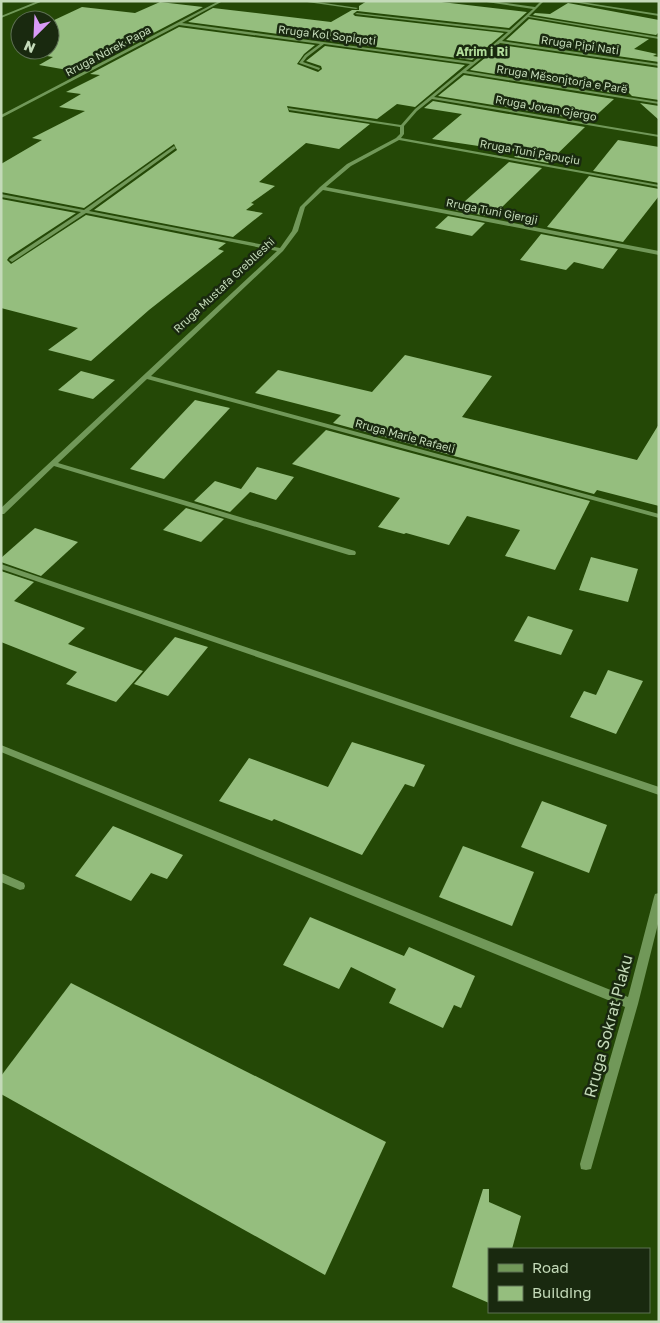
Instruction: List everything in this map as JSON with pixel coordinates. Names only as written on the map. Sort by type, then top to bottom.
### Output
[{"type":"street","points":[[1,17],[42,1]]},
{"type":"street","name":"Rruga Ndrek Papa","points":[[1,116],[222,1]]},
{"type":"street","points":[[301,1],[356,8]]},
{"type":"street","points":[[481,1],[536,8]]},
{"type":"street","points":[[398,139],[402,134],[402,126],[411,114],[499,42],[543,1]]},
{"type":"street","points":[[567,1],[659,15]]},
{"type":"street","points":[[356,14],[510,31]]},
{"type":"street","points":[[526,16],[659,38]]},
{"type":"street","name":"Rruga Kol Sopiqoti","points":[[178,24],[473,62]]},
{"type":"street","name":"Rruga Pipi Nati","points":[[499,42],[659,65]]},
{"type":"street","points":[[318,69],[300,64],[306,56],[324,43]]},
{"type":"street","name":"Rruga Mësonjtorja e Parë","points":[[462,72],[659,103]]},
{"type":"street","name":"Rruga Jovan Gjergo","points":[[431,98],[659,136]]},
{"type":"street","points":[[288,109],[402,126]]},
{"type":"street","name":"Rruga Tuni Papuçiu","points":[[398,139],[659,186]]},
{"type":"street","name":"Rruga Mustafa Greblleshi","points":[[1,512],[281,250],[294,231],[303,207],[322,188],[349,165],[398,139]]},
{"type":"street","points":[[12,260],[86,211],[174,146]]},
{"type":"street","name":"Rruga Tuni Gjergji","points":[[322,188],[659,253]]},
{"type":"street","points":[[1,194],[281,250]]},
{"type":"street","name":"Rruga Marie Rafaeli","points":[[145,376],[659,516]]},
{"type":"street","points":[[54,464],[352,553]]},
{"type":"street","points":[[1,566],[659,790]]},
{"type":"street","points":[[1,748],[632,1004]]},
{"type":"street","points":[[1,877],[20,886]]},
{"type":"street","name":"Rruga Sokrat Plaku","points":[[586,1164],[632,1004],[659,897]]},
{"type":"building","points":[[367,1],[433,1],[527,12],[509,28],[357,11],[353,14],[355,16],[504,33],[472,60],[188,22],[213,8],[331,22],[352,10],[359,10],[359,6]]},
{"type":"building","points":[[160,2],[203,7],[79,72],[39,65],[48,60],[60,60],[60,17],[82,7],[135,13]]},
{"type":"building","points":[[568,3],[659,20],[659,32],[656,35],[533,15],[535,13],[550,14]]},
{"type":"building","points":[[529,19],[649,39],[634,49],[657,54],[653,56],[659,57],[659,62],[506,40]]},
{"type":"building","points":[[179,27],[315,45],[304,54],[297,64],[318,72],[322,69],[321,66],[306,61],[325,46],[465,65],[415,107],[397,104],[377,119],[287,106],[289,112],[370,124],[339,149],[306,143],[259,182],[275,186],[251,203],[254,204],[246,210],[263,213],[233,237],[94,210],[177,150],[174,144],[84,208],[1,192],[1,164],[42,140],[32,138],[85,111],[59,107],[81,94],[66,92],[100,75],[90,74]]},
{"type":"building","points":[[501,45],[659,68],[659,100],[632,96],[624,88],[619,94],[470,70]]},
{"type":"building","points":[[464,75],[614,99],[590,121],[438,96]]},
{"type":"building","points":[[433,101],[585,127],[548,163],[514,157],[519,152],[432,139],[462,114],[424,108]]},
{"type":"building","points":[[640,103],[659,106],[659,120]]},
{"type":"building","points":[[618,140],[659,147],[659,183],[593,171]]},
{"type":"building","points":[[509,162],[542,168],[492,217],[455,210]]},
{"type":"building","points":[[589,176],[659,189],[659,196],[623,242],[547,227]]},
{"type":"building","points":[[1,199],[76,213],[9,257],[7,260],[11,264],[86,215],[226,243],[218,249],[224,251],[149,310],[91,361],[48,350],[78,328],[1,308]]},
{"type":"building","points":[[448,216],[485,223],[472,236],[435,228]]},
{"type":"building","points":[[541,234],[618,249],[603,269],[574,262],[566,270],[520,260]]},
{"type":"building","points":[[405,355],[492,376],[462,417],[637,460],[659,424],[659,506],[597,490],[594,494],[333,423],[341,415],[255,393],[278,370],[372,392]]},
{"type":"building","points":[[81,371],[115,380],[93,399],[58,390]]},
{"type":"building","points":[[195,400],[230,408],[164,479],[130,469]]},
{"type":"building","points":[[326,430],[590,501],[555,570],[505,556],[520,530],[467,516],[449,545],[404,534],[378,527],[400,498],[292,464]]},
{"type":"building","points":[[257,467],[294,477],[276,500],[250,492],[230,512],[194,501],[215,481],[241,489]]},
{"type":"building","points":[[186,508],[224,519],[201,542],[163,530]]},
{"type":"building","points":[[35,528],[78,542],[41,576],[1,562],[1,558]]},
{"type":"building","points":[[591,557],[638,569],[628,602],[579,590]]},
{"type":"building","points":[[1,571],[34,582],[14,601],[85,628],[68,644],[143,671],[116,702],[66,684],[77,672],[1,642]]},
{"type":"building","points":[[528,616],[573,630],[561,655],[514,641]]},
{"type":"building","points":[[175,637],[208,647],[168,696],[134,684]]},
{"type":"building","points":[[608,670],[643,681],[616,734],[570,717],[584,691],[596,695]]},
{"type":"building","points":[[352,742],[425,765],[414,787],[405,784],[362,855],[274,819],[272,821],[219,801],[249,758],[328,787]]},
{"type":"building","points":[[542,801],[607,825],[589,873],[521,847]]},
{"type":"building","points":[[113,826],[183,855],[167,879],[151,873],[131,901],[75,876]]},
{"type":"building","points":[[463,846],[534,872],[512,926],[439,897]]},
{"type":"building","points":[[310,917],[404,956],[409,947],[475,976],[461,1008],[454,1005],[443,1028],[389,1003],[396,989],[351,967],[339,989],[283,965]]},
{"type":"building","points":[[71,983],[386,1142],[325,1275],[1,1094],[1,1076]]},
{"type":"building","points":[[483,1189],[489,1189],[489,1202],[521,1216],[512,1248],[488,1248],[488,1303],[452,1287]]},
{"type":"district","name":"Afrim i Ri","points":[[482,52]]}]
